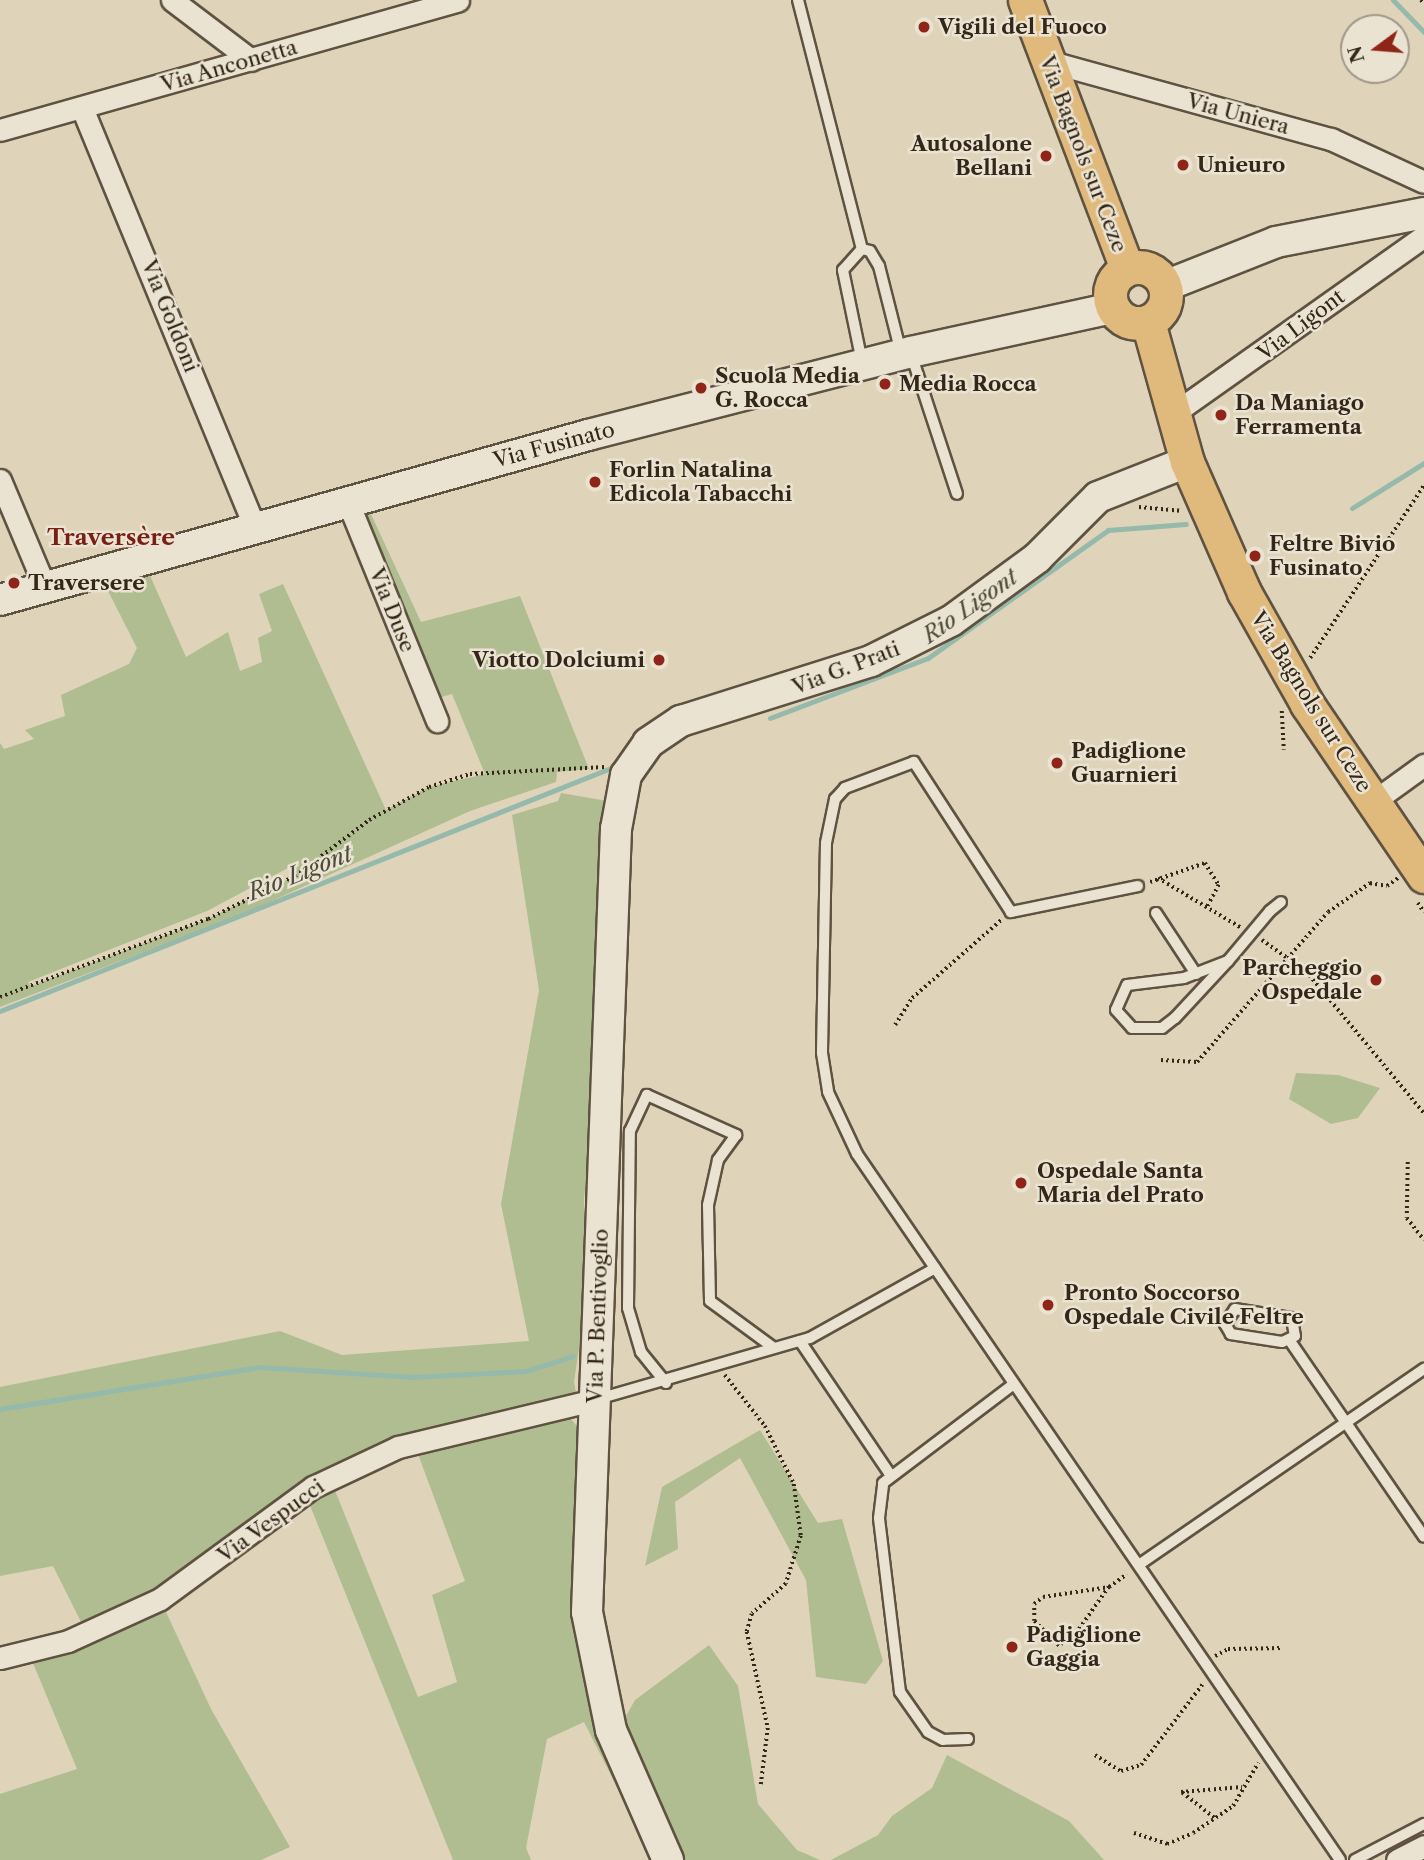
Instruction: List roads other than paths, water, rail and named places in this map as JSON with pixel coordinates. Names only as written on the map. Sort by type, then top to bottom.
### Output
[{"type":"main road","name":"Via Bagnols sur Ceze","points":[[1025,0],[1127,268]]},
{"type":"main road","points":[[1127,268],[1154,271],[1165,286],[1162,311],[1148,322],[1132,323],[1113,308],[1110,290],[1127,268]]},
{"type":"main road","name":"Via Bagnols sur Ceze","points":[[1148,322],[1177,411],[1187,462],[1260,623],[1374,802],[1414,886]]},
{"type":"street","points":[[172,0],[251,60]]},
{"type":"street","name":"Via Anconetta","points":[[0,130],[251,60],[424,5],[458,0]]},
{"type":"street","name":"Via Uniera","points":[[1047,61],[1331,139],[1424,181]]},
{"type":"street","name":"Via Goldoni","points":[[82,108],[254,525]]},
{"type":"street","points":[[1165,286],[1276,242],[1424,213]]},
{"type":"street","name":"Via Ligont","points":[[1177,411],[1424,236]]},
{"type":"street","name":"Via Fusinato","points":[[0,600],[254,525],[906,353],[1113,308]]},
{"type":"street","name":"Via G. Prati","points":[[620,767],[681,721],[844,671],[931,632],[1015,576],[1098,497],[1187,462]]},
{"type":"street","points":[[0,480],[45,587]]},
{"type":"street","name":"Via Duse","points":[[347,500],[437,721]]},
{"type":"street","points":[[1374,802],[1424,765]]},
{"type":"street","name":"Via P. Bentivoglio","points":[[620,767],[587,1568],[592,1650],[611,1730],[668,1860]]},
{"type":"street","name":"Via Vespucci","points":[[0,1658],[68,1641],[160,1600],[313,1487],[397,1447],[594,1400]]},
{"type":"street","points":[[1398,1860],[1424,1846]]},
{"type":"lane","points":[[798,0],[862,250]]},
{"type":"lane","points":[[862,250],[870,251],[879,266],[918,391],[957,494]]},
{"type":"lane","points":[[862,250],[843,270],[862,365]]},
{"type":"lane","points":[[1138,886],[1010,912],[914,762],[853,784],[835,799],[826,843],[822,1052],[828,1092],[844,1132],[1340,1860]]},
{"type":"lane","points":[[1228,961],[1196,974],[1127,985],[1116,1000],[1121,1019],[1141,1031],[1162,1028],[1228,961],[1250,933],[1282,902]]},
{"type":"lane","points":[[1156,913],[1196,974]]},
{"type":"lane","points":[[666,1383],[641,1352],[628,1308],[630,1131],[647,1095],[736,1135],[718,1160],[708,1205],[710,1301],[774,1348]]},
{"type":"lane","points":[[594,1400],[666,1383],[800,1341],[883,1303],[935,1268]]},
{"type":"lane","points":[[1290,1341],[1296,1325],[1292,1318],[1235,1309],[1227,1315],[1231,1334],[1290,1341],[1349,1420],[1424,1536]]},
{"type":"lane","points":[[800,1341],[889,1473]]},
{"type":"lane","points":[[1140,1564],[1424,1369]]},
{"type":"lane","points":[[968,1739],[943,1740],[928,1732],[897,1682],[879,1518],[889,1473],[1014,1384]]},
{"type":"lane","points":[[1354,1860],[1424,1824]]},
{"type":"waterway","points":[[1393,0],[1424,32]]},
{"type":"waterway","name":"Rio Ligont","points":[[1352,508],[1424,463]]},
{"type":"waterway","name":"Rio Ligont","points":[[770,718],[928,658],[1108,530],[1186,524]]},
{"type":"waterway","name":"Rio Ligont","points":[[0,1011],[613,767]]},
{"type":"waterway","points":[[0,1409],[259,1367],[414,1377],[526,1371],[573,1356]]},
{"type":"place","name":"Vigili del Fuoco","points":[[924,27]]},
{"type":"place","name":"Autosalone Bellani","points":[[1046,156]]},
{"type":"place","name":"Unieuro","points":[[1183,165]]},
{"type":"place","name":"Media Rocca","points":[[885,384]]},
{"type":"place","name":"Scuola Media G. Rocca","points":[[701,388]]},
{"type":"place","name":"Da Maniago Ferramenta","points":[[1221,415]]},
{"type":"place","name":"Forlin Natalina Edicola Tabacchi","points":[[595,482]]},
{"type":"place","name":"Feltre Bivio Fusinato","points":[[1255,556]]},
{"type":"place","name":"Traversere","points":[[14,583]]},
{"type":"place","name":"Viotto Dolciumi","points":[[659,660]]},
{"type":"place","name":"Padiglione Guarnieri","points":[[1057,763]]},
{"type":"place","name":"Parcheggio Ospedale","points":[[1376,980]]},
{"type":"place","name":"Ospedale Santa Maria del Prato","points":[[1021,1183]]},
{"type":"place","name":"Pronto Soccorso Ospedale Civile Feltre","points":[[1048,1305]]},
{"type":"place","name":"Padiglione Gaggia","points":[[1012,1647]]},
{"type":"district","name":"Traversère","points":[[111,537]]}]
